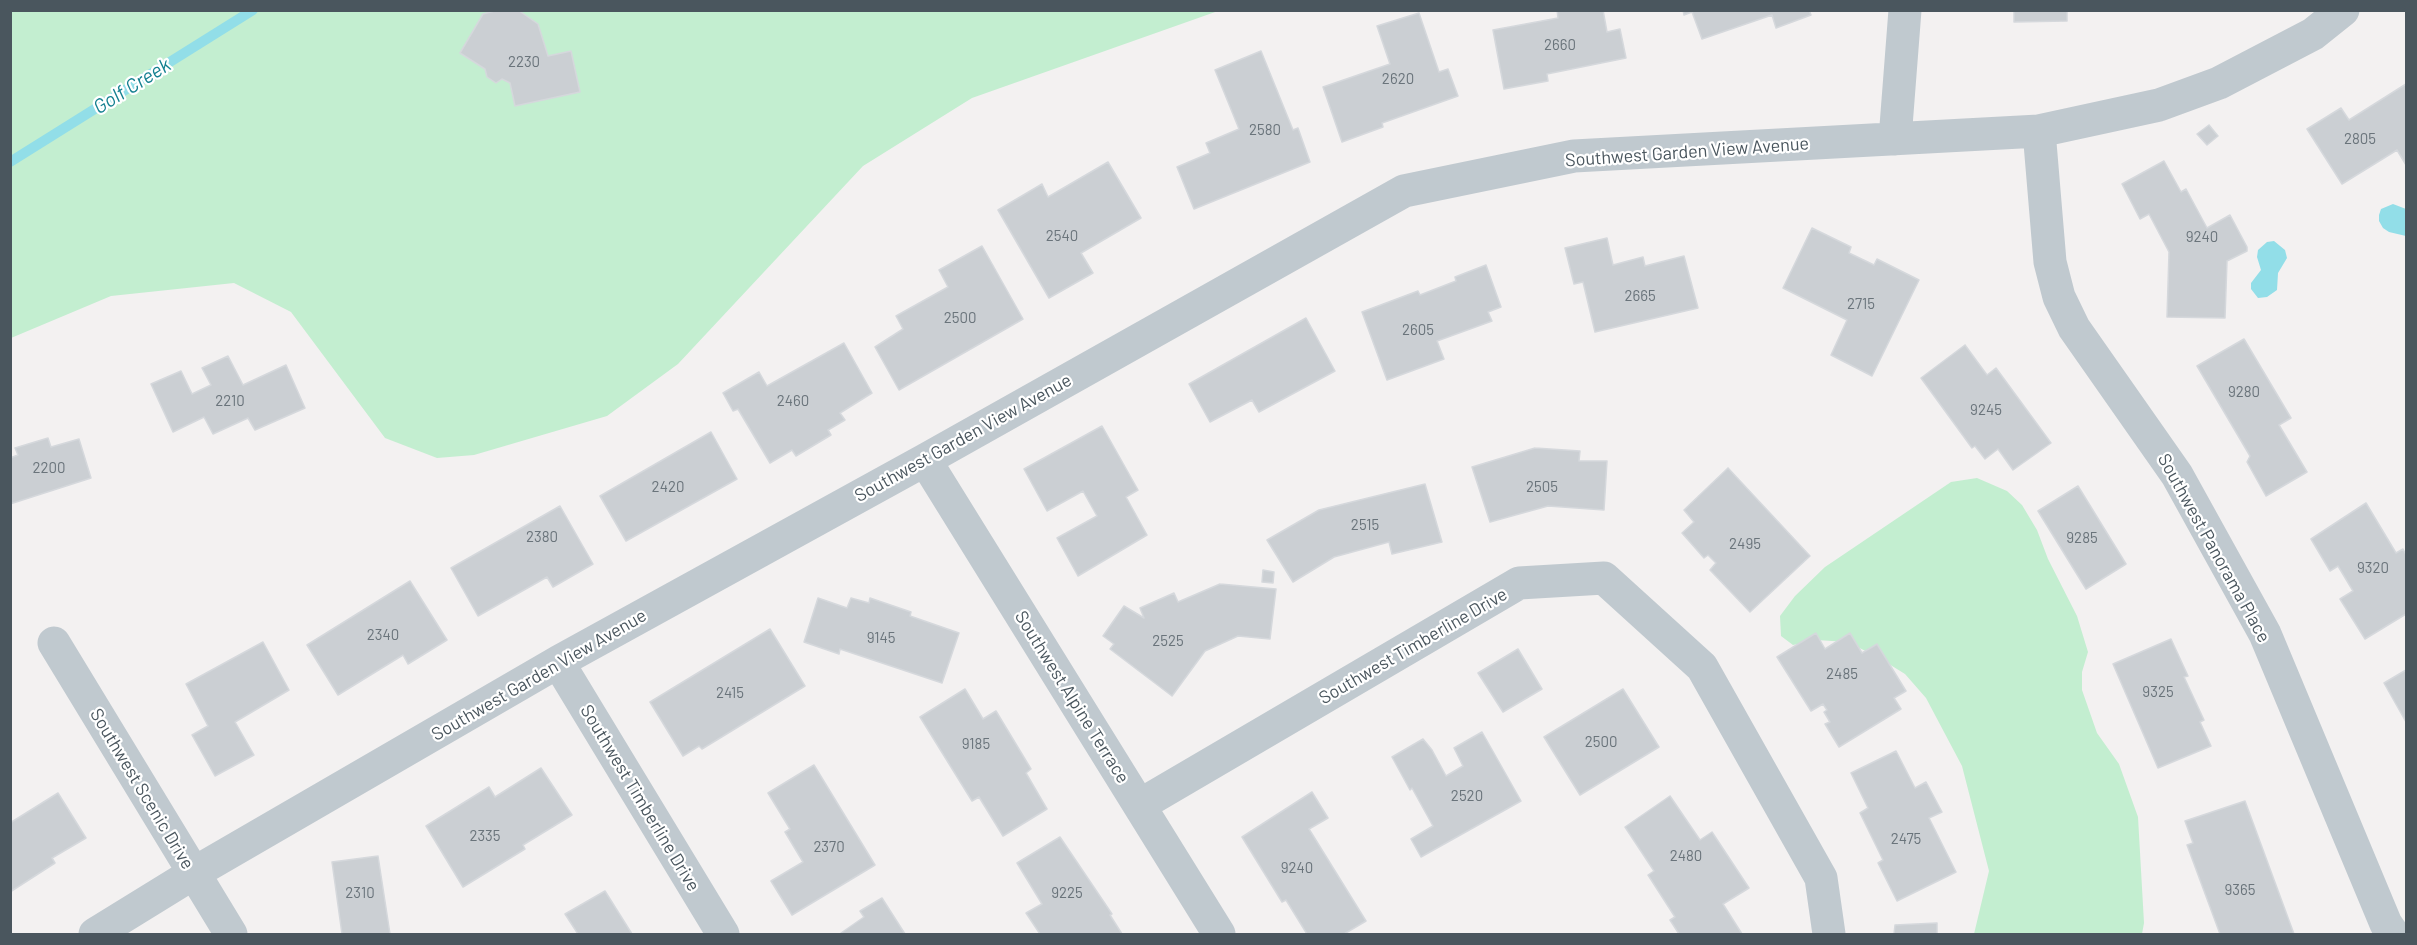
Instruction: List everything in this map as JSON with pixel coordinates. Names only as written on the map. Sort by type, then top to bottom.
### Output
[{"type":"street","points":[[1896,139],[1905,10]]},
{"type":"street","name":"Southwest Garden View Avenue","points":[[95,934],[194,873],[558,662],[925,460],[1404,191],[1574,156],[2039,131],[2159,105],[2219,83],[2313,34],[2343,10]]},
{"type":"street","name":"Southwest Panorama Place","points":[[2039,131],[2050,262],[2059,297],[2074,328],[2177,475],[2265,634],[2386,924],[2393,934]]},
{"type":"street","name":"Southwest Alpine Terrace","points":[[925,460],[1220,934]]},
{"type":"street","name":"Southwest Timberline Drive","points":[[1140,806],[1519,583],[1604,578],[1702,668],[1821,878],[1829,934]]},
{"type":"street","name":"Southwest Scenic Drive","points":[[54,643],[231,934]]},
{"type":"street","name":"Southwest Timberline Drive","points":[[558,662],[723,934]]},
{"type":"green space","points":[[11,11],[1218,11],[972,98],[863,166],[678,364],[607,416],[474,455],[437,458],[385,438],[291,312],[234,283],[111,296],[11,338]]},
{"type":"green space","points":[[1977,478],[2007,491],[2022,505],[2037,530],[2048,559],[2077,616],[2088,652],[2082,672],[2082,690],[2097,733],[2119,764],[2138,817],[2144,923],[2142,934],[1974,934],[1989,871],[1962,766],[1926,698],[1905,674],[1847,642],[1817,640],[1793,645],[1781,636],[1780,616],[1795,596],[1825,567],[1951,482]]},
{"type":"water","points":[[2393,204],[2406,209],[2406,236],[2389,232],[2379,221],[2381,209]]},
{"type":"water","points":[[2274,241],[2285,250],[2287,258],[2278,273],[2277,290],[2267,297],[2258,298],[2251,289],[2251,283],[2261,270],[2257,257],[2258,250],[2267,242]]},
{"type":"building","points":[[498,10],[518,10],[538,24],[548,56],[571,51],[580,92],[515,106],[510,83],[502,79],[496,83],[487,77],[485,69],[460,53],[483,14]]},
{"type":"building","points":[[1557,10],[1603,10],[1607,32],[1620,29],[1626,58],[1547,74],[1548,81],[1504,89],[1493,30],[1558,18]]},
{"type":"building","points":[[1683,10],[1809,10],[1811,15],[1776,28],[1772,15],[1702,39],[1692,12],[1684,15]]},
{"type":"building","points":[[2014,10],[2067,10],[2067,21],[2014,22]]},
{"type":"building","points":[[1419,13],[1439,72],[1448,69],[1458,96],[1382,123],[1383,127],[1342,142],[1323,87],[1390,64],[1377,26]]},
{"type":"building","points":[[1261,51],[1293,130],[1298,128],[1310,162],[1194,209],[1177,167],[1210,153],[1206,143],[1239,129],[1215,70]]},
{"type":"building","points":[[2406,84],[2406,165],[2397,150],[2342,184],[2307,129],[2341,108],[2349,120]]},
{"type":"building","points":[[2209,125],[2218,136],[2207,145],[2197,134]]},
{"type":"building","points":[[2164,161],[2181,192],[2186,189],[2207,228],[2230,215],[2247,247],[2247,251],[2227,261],[2225,318],[2167,317],[2169,252],[2149,214],[2140,219],[2122,184]]},
{"type":"building","points":[[1108,162],[1141,218],[1081,253],[1093,273],[1049,298],[998,210],[1042,184],[1048,197]]},
{"type":"building","points":[[1812,228],[1851,247],[1849,253],[1874,265],[1877,259],[1919,280],[1872,376],[1831,355],[1847,320],[1783,288]]},
{"type":"building","points":[[1607,238],[1613,265],[1643,257],[1645,266],[1684,256],[1698,308],[1595,332],[1583,282],[1574,284],[1565,248]]},
{"type":"building","points":[[982,246],[1023,319],[899,390],[875,347],[903,329],[896,316],[948,287],[939,270]]},
{"type":"building","points":[[1486,265],[1501,307],[1488,312],[1492,321],[1437,341],[1444,359],[1387,380],[1362,312],[1418,291],[1420,295],[1456,281],[1455,277]]},
{"type":"building","points":[[1306,318],[1335,371],[1259,412],[1252,400],[1210,422],[1189,384]]},
{"type":"building","points":[[2244,339],[2291,418],[2279,425],[2307,472],[2266,496],[2247,462],[2250,456],[2197,366]]},
{"type":"building","points":[[844,343],[872,393],[840,413],[845,420],[828,430],[831,435],[796,456],[792,450],[770,463],[738,409],[733,411],[723,393],[759,372],[767,386]]},
{"type":"building","points":[[1965,345],[1987,375],[1996,368],[2051,443],[2013,470],[1998,449],[1985,459],[1975,446],[1972,448],[1921,378]]},
{"type":"building","points":[[228,356],[243,385],[286,365],[305,408],[255,430],[248,418],[213,434],[204,417],[173,432],[151,384],[181,371],[192,394],[211,385],[202,368]]},
{"type":"building","points":[[1102,426],[1138,490],[1126,497],[1147,535],[1078,576],[1057,538],[1097,516],[1083,491],[1047,511],[1024,469]]},
{"type":"building","points":[[711,432],[737,479],[626,541],[600,496]]},
{"type":"building","points":[[48,438],[51,447],[79,439],[91,478],[10,504],[10,458],[18,455],[15,448]]},
{"type":"building","points":[[1535,448],[1580,451],[1579,461],[1607,461],[1604,510],[1548,506],[1490,522],[1472,467]]},
{"type":"building","points":[[1728,468],[1810,556],[1750,612],[1710,570],[1716,563],[1708,555],[1704,558],[1682,533],[1694,522],[1684,510]]},
{"type":"building","points":[[1425,484],[1442,542],[1392,554],[1389,542],[1334,557],[1293,582],[1267,540],[1319,510]]},
{"type":"building","points":[[2078,486],[2126,564],[2086,589],[2038,511]]},
{"type":"building","points":[[2366,503],[2396,553],[2403,549],[2406,555],[2406,614],[2365,639],[2340,599],[2353,591],[2338,566],[2330,571],[2311,539]]},
{"type":"building","points":[[560,506],[593,564],[553,587],[547,577],[478,616],[451,568]]},
{"type":"building","points":[[1263,570],[1274,572],[1273,583],[1262,582]]},
{"type":"building","points":[[410,581],[447,640],[408,664],[403,655],[338,695],[307,645]]},
{"type":"building","points":[[1220,584],[1276,589],[1270,639],[1238,636],[1205,651],[1172,696],[1110,649],[1114,644],[1103,636],[1124,606],[1144,618],[1140,608],[1174,593],[1178,602]]},
{"type":"building","points":[[818,598],[847,608],[851,598],[869,603],[870,598],[911,612],[910,616],[959,633],[942,683],[840,649],[839,654],[804,642]]},
{"type":"building","points":[[770,629],[805,686],[702,749],[699,746],[683,756],[650,702]]},
{"type":"building","points":[[1816,633],[1825,649],[1850,633],[1862,653],[1877,644],[1906,691],[1894,698],[1901,709],[1839,747],[1825,724],[1830,722],[1824,712],[1827,710],[1823,704],[1811,711],[1777,657]]},
{"type":"building","points":[[2171,639],[2188,676],[2184,677],[2204,720],[2200,722],[2211,746],[2158,768],[2113,664]]},
{"type":"building","points":[[263,642],[289,690],[235,722],[254,755],[215,776],[192,735],[208,726],[186,684]]},
{"type":"building","points":[[1518,649],[1542,689],[1503,712],[1478,673]]},
{"type":"building","points":[[2406,670],[2406,722],[2384,683]]},
{"type":"building","points":[[965,689],[983,719],[996,711],[1031,769],[1026,773],[1047,809],[1003,836],[979,797],[972,801],[920,717]]},
{"type":"building","points":[[1623,689],[1659,747],[1580,795],[1544,737]]},
{"type":"building","points":[[1482,732],[1521,801],[1421,857],[1411,839],[1433,826],[1392,757],[1423,739],[1432,750],[1446,776],[1463,766],[1454,748]]},
{"type":"building","points":[[1896,751],[1915,788],[1926,782],[1942,812],[1929,818],[1956,872],[1897,901],[1878,863],[1883,860],[1860,813],[1868,808],[1851,773]]},
{"type":"building","points":[[814,765],[875,865],[792,915],[771,881],[803,862],[785,832],[790,829],[768,793]]},
{"type":"building","points":[[541,768],[572,815],[523,845],[525,849],[463,887],[426,826],[489,787],[495,797]]},
{"type":"building","points":[[1312,792],[1328,818],[1309,829],[1366,921],[1344,934],[1307,934],[1286,900],[1282,902],[1242,837]]},
{"type":"building","points":[[58,793],[86,838],[52,858],[55,863],[10,892],[10,823]]},
{"type":"building","points":[[1670,796],[1700,840],[1712,832],[1749,888],[1723,904],[1742,934],[1679,934],[1670,920],[1675,917],[1648,875],[1654,871],[1625,827]]},
{"type":"building","points":[[2245,801],[2294,934],[2220,934],[2187,845],[2193,843],[2185,821]]},
{"type":"building","points":[[1060,837],[1112,914],[1110,915],[1122,934],[1040,934],[1026,913],[1042,904],[1017,863]]},
{"type":"building","points":[[378,856],[390,934],[342,934],[332,862]]},
{"type":"building","points":[[605,891],[632,934],[578,934],[565,914]]},
{"type":"building","points":[[882,898],[905,934],[841,933],[864,917],[860,911]]},
{"type":"building","points":[[1937,923],[1937,934],[1894,934],[1895,925]]},
{"type":"waterway","name":"Golf Creek","points":[[10,162],[253,10]]}]
